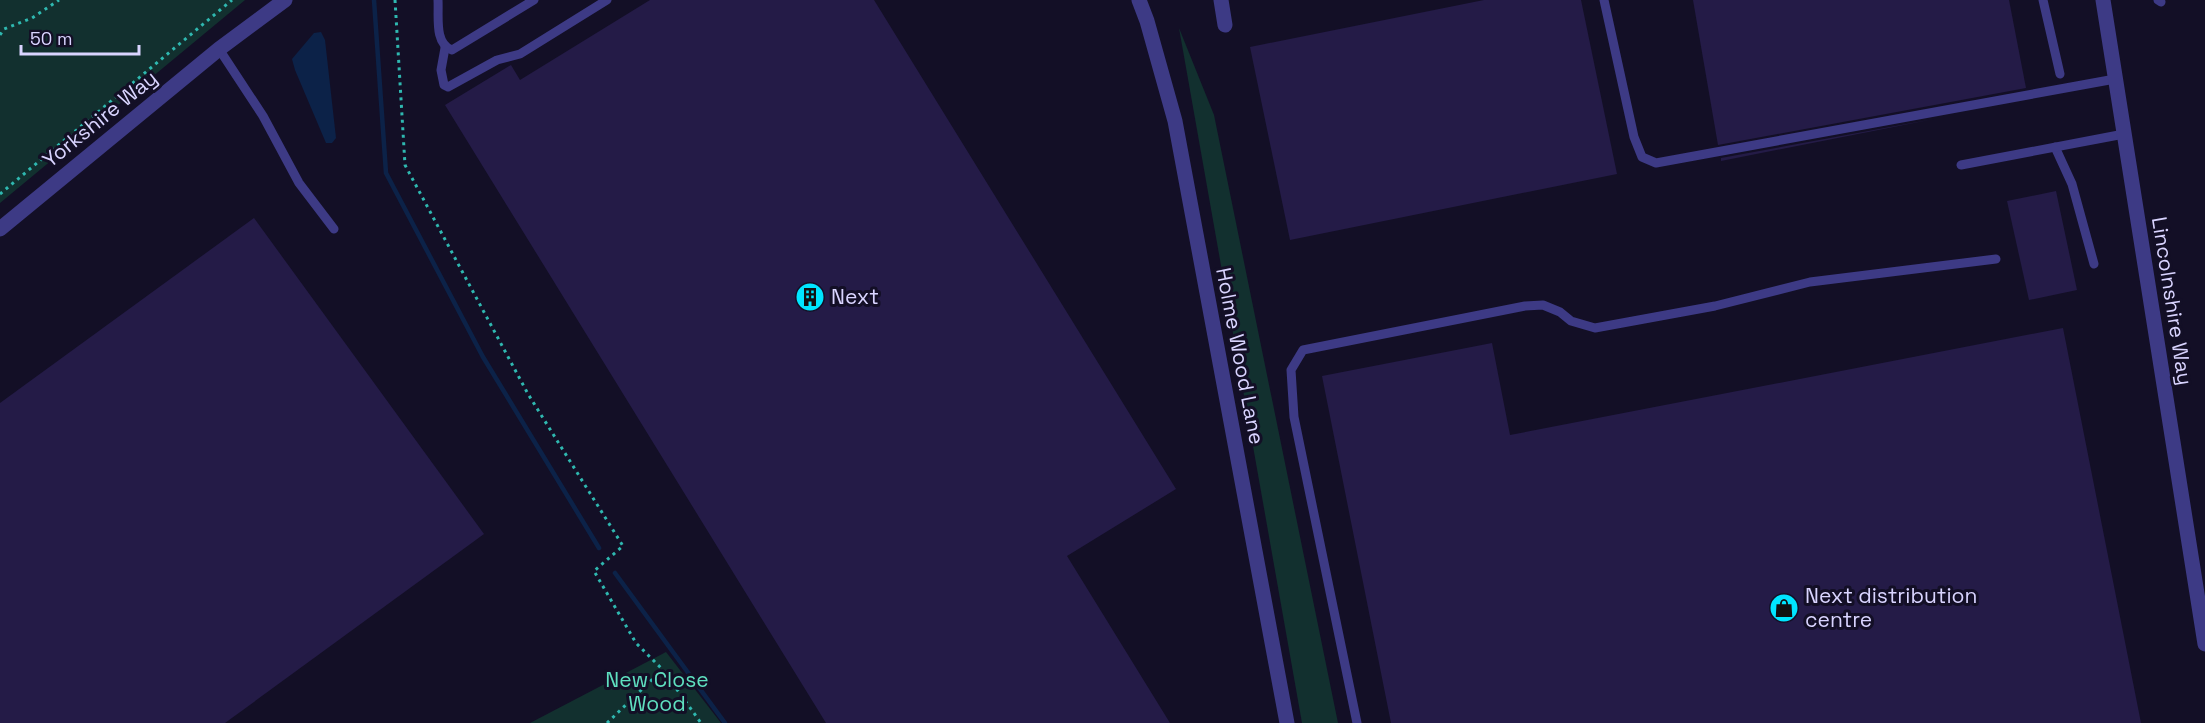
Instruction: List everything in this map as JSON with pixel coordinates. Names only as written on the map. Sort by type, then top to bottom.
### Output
[{"type":"street","name":"Yorkshire Way","points":[[0,229],[219,49],[285,0]]},
{"type":"street","name":"Holme Wood Lane","points":[[1139,0],[1147,21],[1174,121],[1287,723]]},
{"type":"street","points":[[1221,0],[1225,25]]},
{"type":"street","name":"Lincolnshire Way","points":[[2103,0],[2205,644]]},
{"type":"lane","points":[[438,0],[440,35],[445,48],[441,70],[442,80],[446,87],[497,60],[520,54],[607,0]]},
{"type":"lane","points":[[445,48],[452,50],[534,0]]},
{"type":"lane","points":[[1604,0],[1634,137],[1642,157],[1656,163],[2115,78]]},
{"type":"lane","points":[[2043,0],[2060,74]]},
{"type":"lane","points":[[219,49],[263,116],[299,183],[334,229]]},
{"type":"lane","points":[[1962,165],[2124,134]]},
{"type":"lane","points":[[2055,147],[2072,184],[2094,264]]},
{"type":"lane","points":[[1357,723],[1294,417],[1291,370],[1303,350],[1525,306],[1543,305],[1560,312],[1571,321],[1595,328],[1715,306],[1810,282],[1996,259]]},
{"type":"path","points":[[0,35],[4,29],[32,18],[59,0]]},
{"type":"path","points":[[0,194],[232,0]]},
{"type":"path","points":[[395,0],[405,165],[528,394],[623,546],[594,571],[636,643],[663,670],[701,723]]},
{"type":"path","points":[[607,723],[663,670]]},
{"type":"green space","points":[[0,0],[245,0],[0,203]]},
{"type":"green space","points":[[1179,28],[1214,115],[1338,723],[1302,723]]},
{"type":"green space","name":"New Close Wood","points":[[666,652],[721,723],[530,723]]},
{"type":"water","points":[[321,32],[325,40],[336,138],[332,143],[326,143],[292,59],[314,33]]},
{"type":"building","name":"Next","points":[[650,0],[874,0],[1176,489],[1067,556],[1170,723],[826,723],[445,105],[511,65],[520,80]]},
{"type":"building","points":[[1484,0],[1581,0],[1617,174],[1290,240],[1250,47]]},
{"type":"building","points":[[1693,0],[2009,0],[2026,88],[1718,145]]},
{"type":"building","points":[[1934,119],[1721,161],[1721,158]]},
{"type":"building","points":[[2056,191],[2077,290],[2029,300],[2007,201]]},
{"type":"building","points":[[254,218],[484,534],[225,723],[0,723],[0,403]]},
{"type":"building","points":[[2063,328],[2141,723],[1391,723],[1322,376],[1492,343],[1510,435]]},
{"type":"waterway","points":[[374,0],[386,173],[483,357],[599,548]]},
{"type":"waterway","points":[[615,573],[725,723]]},
{"type":"place","name":"Next","points":[[810,297]]},
{"type":"place","name":"Next distribution centre","points":[[1784,608]]}]
